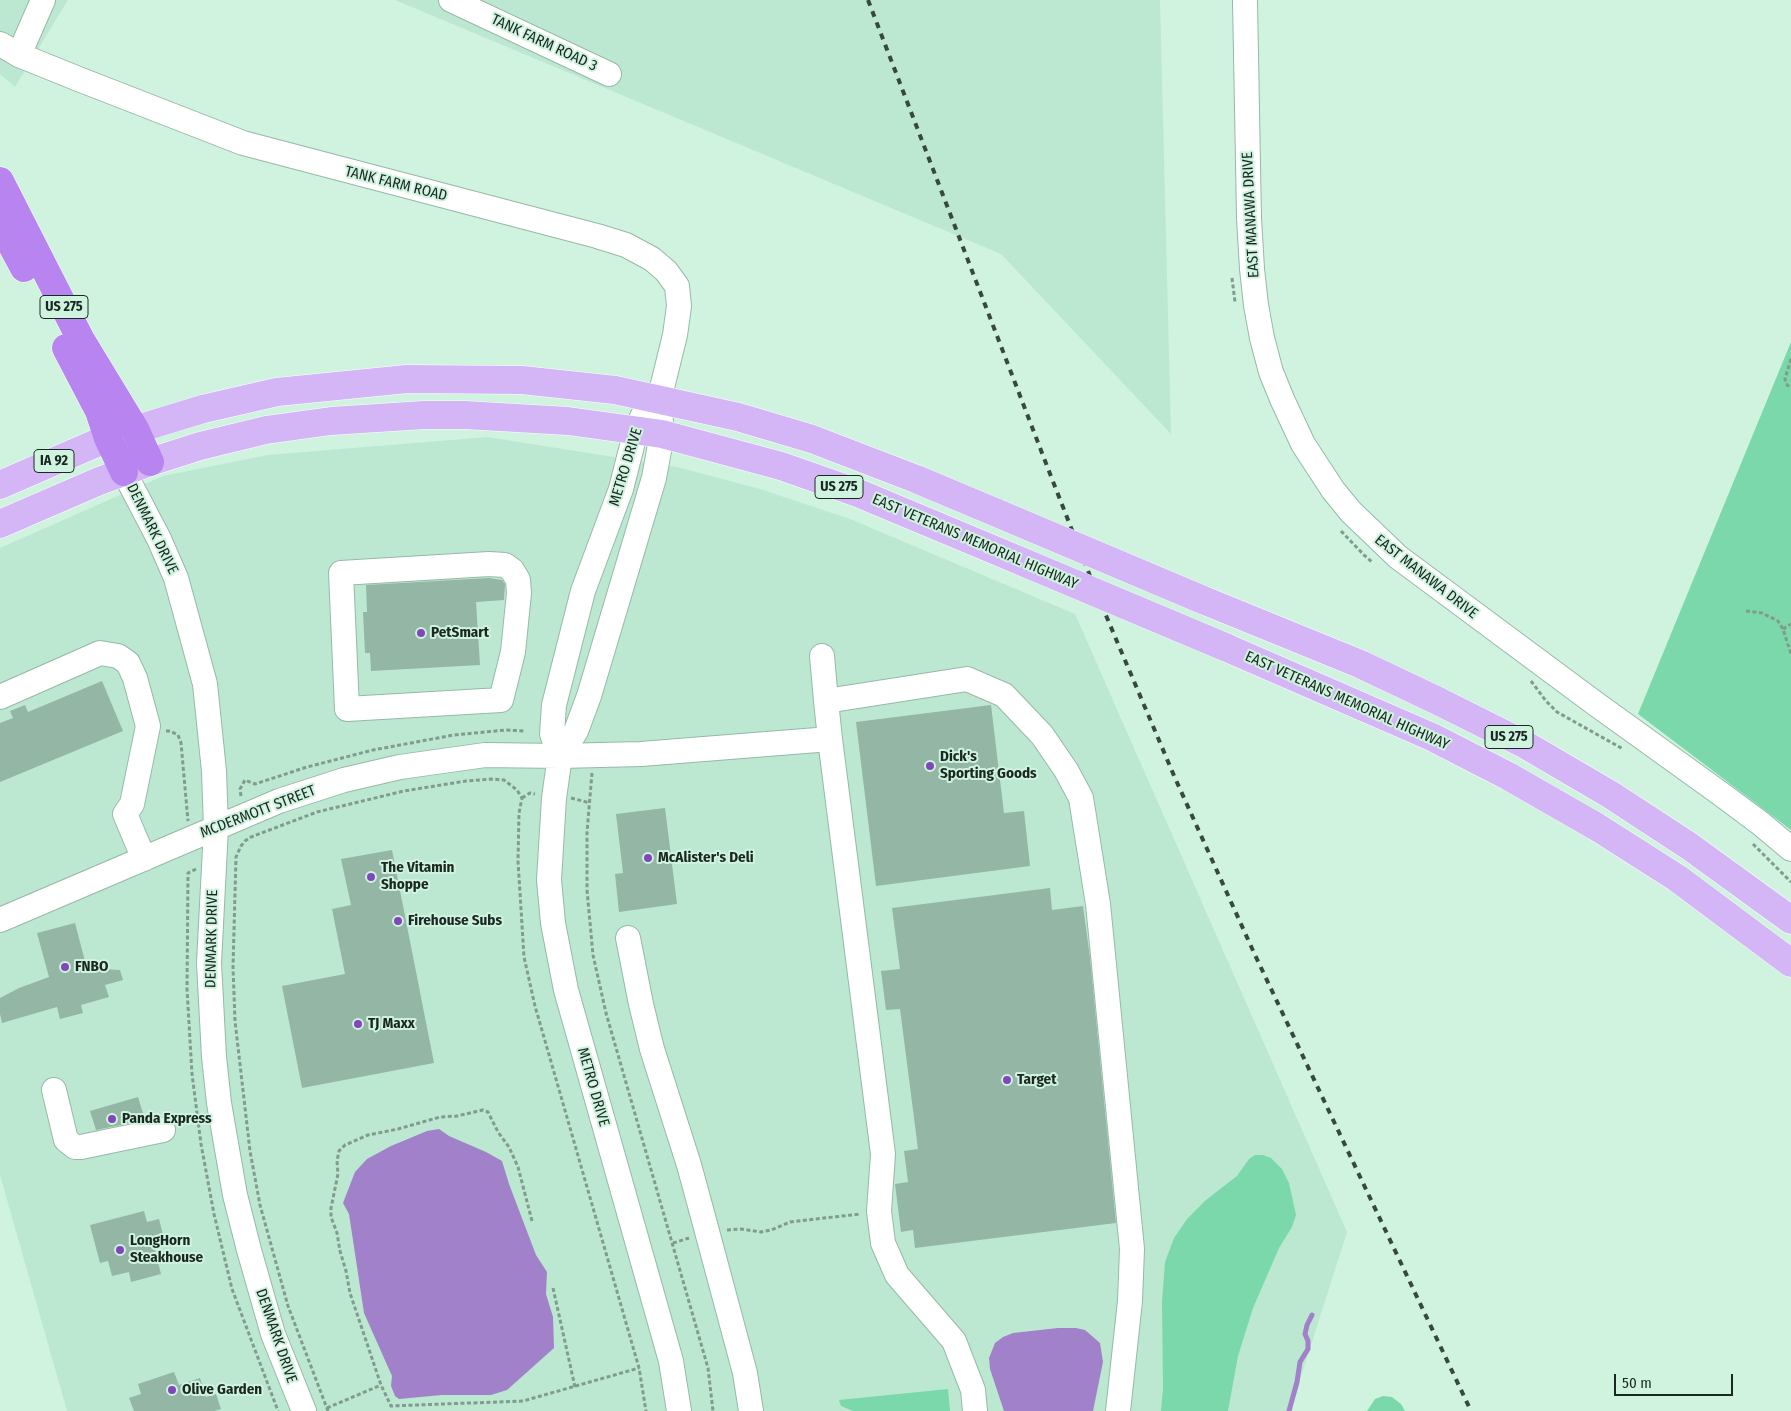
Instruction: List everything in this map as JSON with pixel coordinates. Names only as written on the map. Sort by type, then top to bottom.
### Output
[{"type":"highway","name":"US 275","points":[[0,182],[81,340],[135,429]]},
{"type":"highway","points":[[0,224],[99,411],[108,438],[124,472]]},
{"type":"highway","points":[[135,429],[150,462]]},
{"type":"main road","name":"US 275","points":[[135,429],[203,409],[277,392],[406,379],[522,380],[615,390],[738,417],[812,440],[916,479],[1202,600],[1360,664],[1436,700],[1524,744],[1611,795],[1689,846],[1791,920]]},
{"type":"main road","name":"EAST VETERANS MEMORIAL HIGHWAY","points":[[0,524],[97,482],[150,462],[200,446],[266,430],[340,420],[424,415],[465,415],[568,421],[649,432],[781,466],[850,490],[1225,647],[1424,733],[1508,776],[1597,828],[1676,878],[1791,963]]},
{"type":"main road","name":"IA 92","points":[[0,485],[108,438],[135,429]]},
{"type":"street","points":[[10,49],[43,0]]},
{"type":"street","name":"TANK FARM ROAD 3","points":[[451,0],[609,74]]},
{"type":"street","name":"EAST MANAWA DRIVE","points":[[1245,0],[1249,218],[1256,305],[1262,338],[1282,399],[1303,444],[1318,468],[1351,512],[1398,557],[1721,794],[1791,849]]},
{"type":"street","name":"TANK FARM ROAD","points":[[10,49],[243,143],[597,236],[626,245],[652,259],[666,271],[677,286],[679,306],[675,335],[659,400]]},
{"type":"street","name":"METRO DRIVE","points":[[659,400],[644,413],[649,432],[654,478],[589,696],[576,731],[560,756],[554,798],[549,880],[555,937],[572,1014],[671,1361],[679,1411]]},
{"type":"street","name":"METRO DRIVE","points":[[560,756],[552,734],[554,705],[583,592],[620,489],[649,432]]},
{"type":"street","name":"DENMARK DRIVE","points":[[124,472],[159,539],[176,578],[205,684],[211,734],[206,832],[213,1049],[219,1103],[235,1195],[260,1293],[288,1375],[320,1410]]},
{"type":"street","points":[[489,564],[505,565],[512,570],[518,580],[519,593],[513,652],[501,700],[366,707],[347,709],[341,573],[489,564]]},
{"type":"street","points":[[0,697],[100,654],[118,656],[128,662],[135,678],[148,726],[132,804],[125,814],[144,859]]},
{"type":"street","points":[[822,656],[830,739],[883,1154],[879,1211],[882,1243],[897,1275],[954,1341],[973,1390],[975,1411]]},
{"type":"street","points":[[826,701],[966,679],[1004,695],[1042,735],[1066,770],[1081,798],[1098,904],[1132,1249],[1130,1301],[1118,1411]]},
{"type":"street","name":"MCDERMOTT STREET","points":[[0,920],[279,801],[344,780],[400,767],[485,756],[641,754],[830,739]]},
{"type":"street","points":[[628,938],[652,1048],[689,1165],[745,1373],[751,1411]]},
{"type":"street","points":[[54,1090],[66,1140],[75,1147],[163,1130]]},
{"type":"path","points":[[1232,270],[1232,289],[1236,307]]},
{"type":"path","points":[[1791,360],[1785,379],[1786,384],[1791,388]]},
{"type":"path","points":[[1338,527],[1364,555],[1379,567]]},
{"type":"path","points":[[1746,611],[1762,613],[1778,621],[1783,629],[1791,654]]},
{"type":"path","points":[[1783,629],[1791,624]]},
{"type":"path","points":[[1525,675],[1546,701],[1558,712],[1626,751]]},
{"type":"path","points":[[506,730],[524,731]]},
{"type":"path","points":[[147,731],[170,731],[178,736],[181,743],[188,822],[206,832]]},
{"type":"path","points":[[596,756],[591,780],[587,860],[587,890],[593,955],[606,1013],[708,1368],[713,1411]]},
{"type":"path","points":[[381,1385],[320,1410],[260,1205],[250,1151],[235,1021],[233,967],[236,857],[245,840],[317,812],[360,800],[466,781],[504,780],[517,790],[522,798],[518,861],[524,957],[535,1006],[639,1368],[646,1411]]},
{"type":"path","points":[[1750,842],[1791,882]]},
{"type":"path","points":[[188,873],[187,989],[192,1074],[201,1144],[214,1214],[232,1289],[278,1411]]},
{"type":"path","points":[[532,1221],[518,1167],[509,1147],[498,1132],[488,1112],[483,1110],[457,1116],[440,1117],[368,1135],[345,1145],[339,1151],[337,1161],[338,1174],[331,1217],[337,1234],[350,1292],[381,1385],[391,1406],[522,1402],[639,1368]]},
{"type":"path","points":[[673,1243],[707,1233],[729,1230],[761,1232],[790,1222],[879,1211]]},
{"type":"path","points":[[553,1288],[575,1387]]},
{"type":"shaded area","points":[[0,0],[68,0],[15,87],[0,74]]},
{"type":"shaded area","points":[[395,0],[1160,0],[1171,434],[1001,254]]},
{"type":"shaded area","points":[[487,437],[677,467],[760,489],[850,519],[1075,614],[1347,1232],[1290,1411],[67,1411],[0,1175],[0,548],[163,476],[268,455]]},
{"type":"shaded area","points":[[439,1129],[449,1136],[502,1161],[536,1255],[547,1272],[546,1294],[553,1317],[554,1348],[507,1390],[491,1395],[442,1395],[399,1399],[395,1396],[391,1386],[392,1376],[364,1313],[349,1214],[343,1203],[355,1172],[367,1159],[391,1146],[427,1131]]},
{"type":"shaded area","points":[[1058,1328],[1085,1330],[1100,1343],[1103,1362],[1093,1411],[1004,1411],[990,1369],[989,1358],[995,1343],[1013,1333]]},
{"type":"green space","points":[[1791,342],[1791,830],[1638,714]]},
{"type":"green space","points":[[1255,1155],[1271,1158],[1282,1169],[1289,1183],[1296,1215],[1292,1227],[1279,1248],[1253,1308],[1238,1356],[1228,1411],[1161,1411],[1163,1388],[1162,1302],[1165,1262],[1174,1238],[1187,1219],[1206,1200],[1237,1176],[1249,1159]]},
{"type":"green space","points":[[948,1389],[950,1411],[853,1411],[841,1406],[839,1400]]},
{"type":"green space","points":[[1383,1396],[1392,1397],[1401,1404],[1405,1411],[1367,1411],[1375,1399]]},
{"type":"building","name":"PetSmart","points":[[489,578],[502,580],[505,584],[504,600],[476,602],[480,665],[371,671],[370,653],[365,653],[363,612],[367,612],[366,585]]},
{"type":"building","points":[[102,681],[123,731],[0,782],[0,723],[13,718],[10,711],[25,705],[28,712]]},
{"type":"building","name":"Dick's Sporting Goods","points":[[991,705],[1004,813],[1024,811],[1030,866],[876,886],[856,722]]},
{"type":"building","points":[[665,808],[677,904],[619,912],[615,874],[623,873],[616,814]]},
{"type":"building","name":"TJ Maxx","points":[[392,850],[434,1063],[302,1088],[282,986],[345,974],[332,909],[351,905],[341,859]]},
{"type":"building","name":"Target","points":[[1050,888],[1052,910],[1083,906],[1090,958],[1116,1223],[915,1248],[913,1230],[901,1232],[895,1184],[908,1182],[904,1151],[918,1149],[900,1009],[886,1010],[881,971],[900,969],[892,908]]},
{"type":"building","points":[[75,923],[86,965],[99,962],[101,969],[120,970],[123,980],[105,985],[109,997],[81,1005],[83,1013],[60,1019],[57,1007],[2,1023],[0,998],[19,988],[49,977],[37,933]]},
{"type":"building","points":[[138,1097],[145,1120],[96,1130],[90,1111]]},
{"type":"building","points":[[144,1211],[147,1222],[159,1219],[163,1235],[152,1238],[161,1274],[131,1282],[129,1272],[112,1276],[108,1261],[100,1263],[90,1225]]},
{"type":"building","name":"Olive Garden","points":[[174,1372],[179,1385],[200,1378],[206,1397],[216,1394],[221,1409],[214,1411],[134,1411],[129,1398],[141,1394],[138,1384]]},
{"type":"waterway","points":[[1289,1411],[1300,1362],[1308,1349],[1308,1341],[1305,1334],[1312,1315]]},
{"type":"railway","points":[[868,0],[1099,599],[1175,778],[1255,955],[1471,1411]]},
{"type":"place","name":"PetSmart","points":[[421,633]]},
{"type":"place","name":"Dick's Sporting Goods","points":[[930,766]]},
{"type":"place","name":"McAlister's Deli","points":[[648,858]]},
{"type":"place","name":"The Vitamin Shoppe","points":[[371,877]]},
{"type":"place","name":"Firehouse Subs","points":[[398,921]]},
{"type":"place","name":"FNBO","points":[[65,967]]},
{"type":"place","name":"TJ Maxx","points":[[358,1024]]},
{"type":"place","name":"Target","points":[[1007,1080]]},
{"type":"place","name":"Panda Express","points":[[112,1119]]},
{"type":"place","name":"LongHorn Steakhouse","points":[[120,1250]]},
{"type":"place","name":"Olive Garden","points":[[172,1390]]}]
